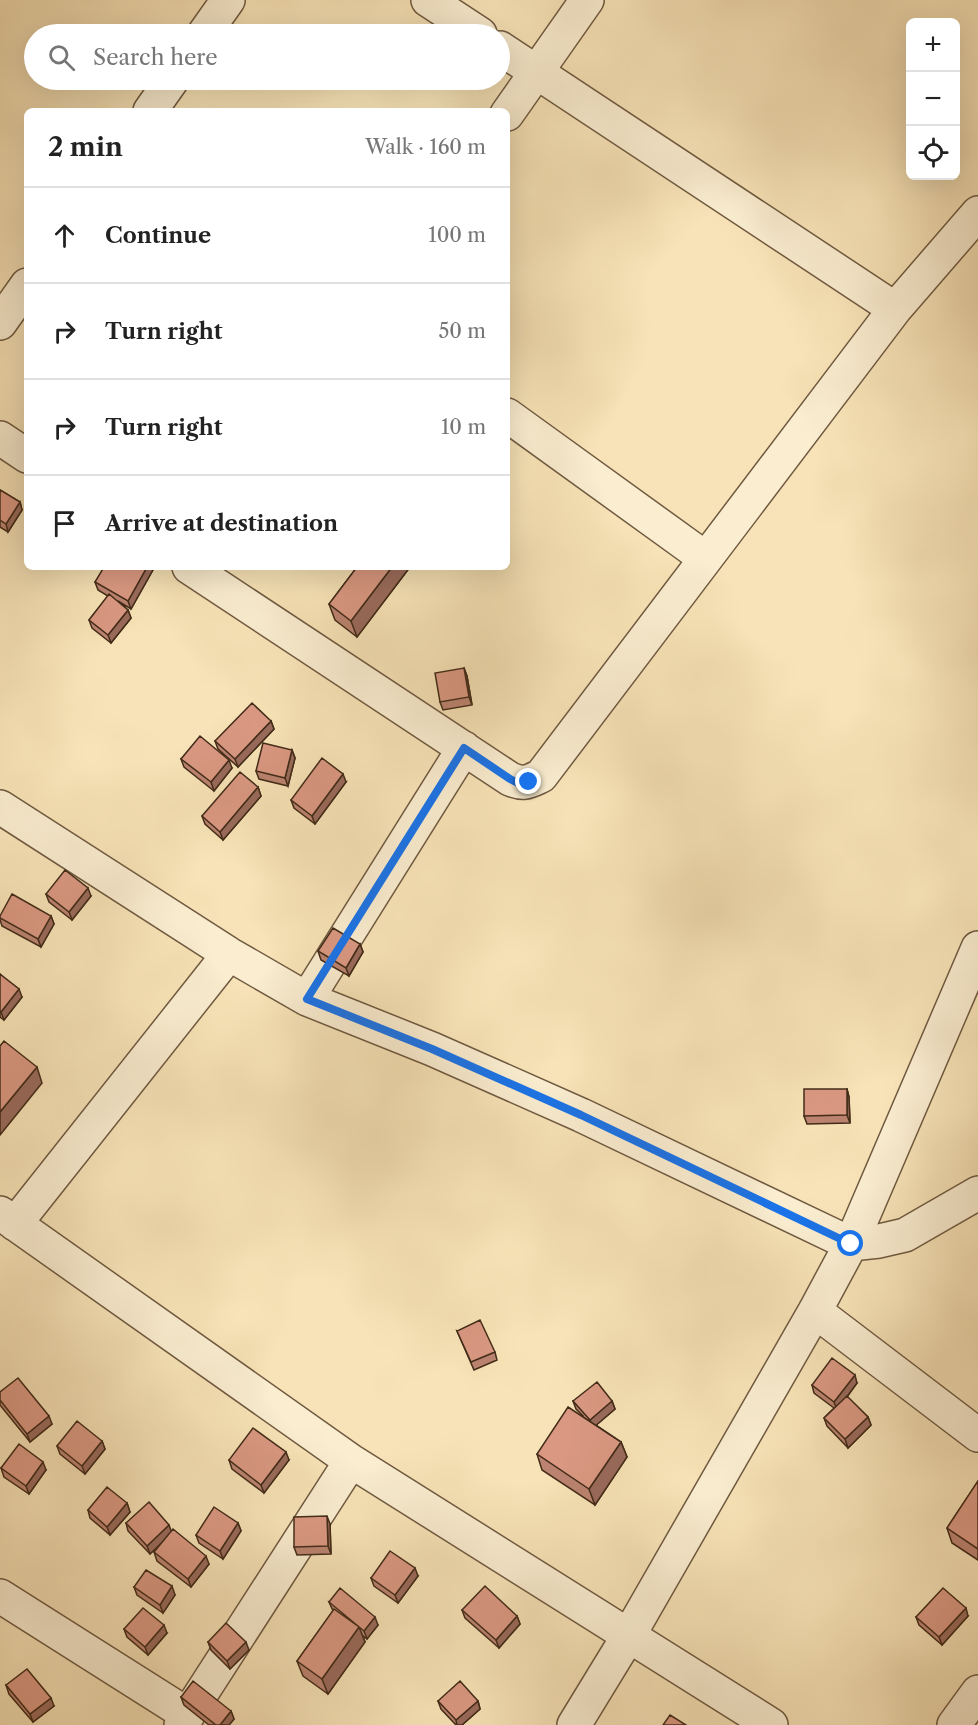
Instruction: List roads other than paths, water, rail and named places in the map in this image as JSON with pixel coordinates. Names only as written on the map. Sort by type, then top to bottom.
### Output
[{"type":"street","points":[[211,24],[228,0]]},
{"type":"street","points":[[428,0],[465,24]]},
{"type":"street","points":[[510,110],[587,0]]},
{"type":"street","points":[[510,55],[895,309]]},
{"type":"street","points":[[152,108],[165,90]]},
{"type":"street","points":[[195,570],[510,779],[520,784],[529,782],[541,776],[895,309],[978,213]]},
{"type":"street","points":[[0,323],[24,289]]},
{"type":"street","points":[[510,417],[705,558]]},
{"type":"street","points":[[0,438],[24,454]]},
{"type":"street","points":[[307,999],[464,748]]},
{"type":"street","points":[[0,807],[229,954],[307,999],[432,1049],[570,1111],[851,1244],[905,1235],[978,1193]]},
{"type":"street","points":[[574,1725],[629,1635],[851,1244],[978,948]]},
{"type":"street","points":[[229,954],[8,1219],[351,1461],[771,1725]]},
{"type":"street","points":[[815,1311],[978,1435]]},
{"type":"street","points":[[0,1596],[184,1720],[351,1461]]},
{"type":"street","points":[[954,1725],[978,1692]]}]
